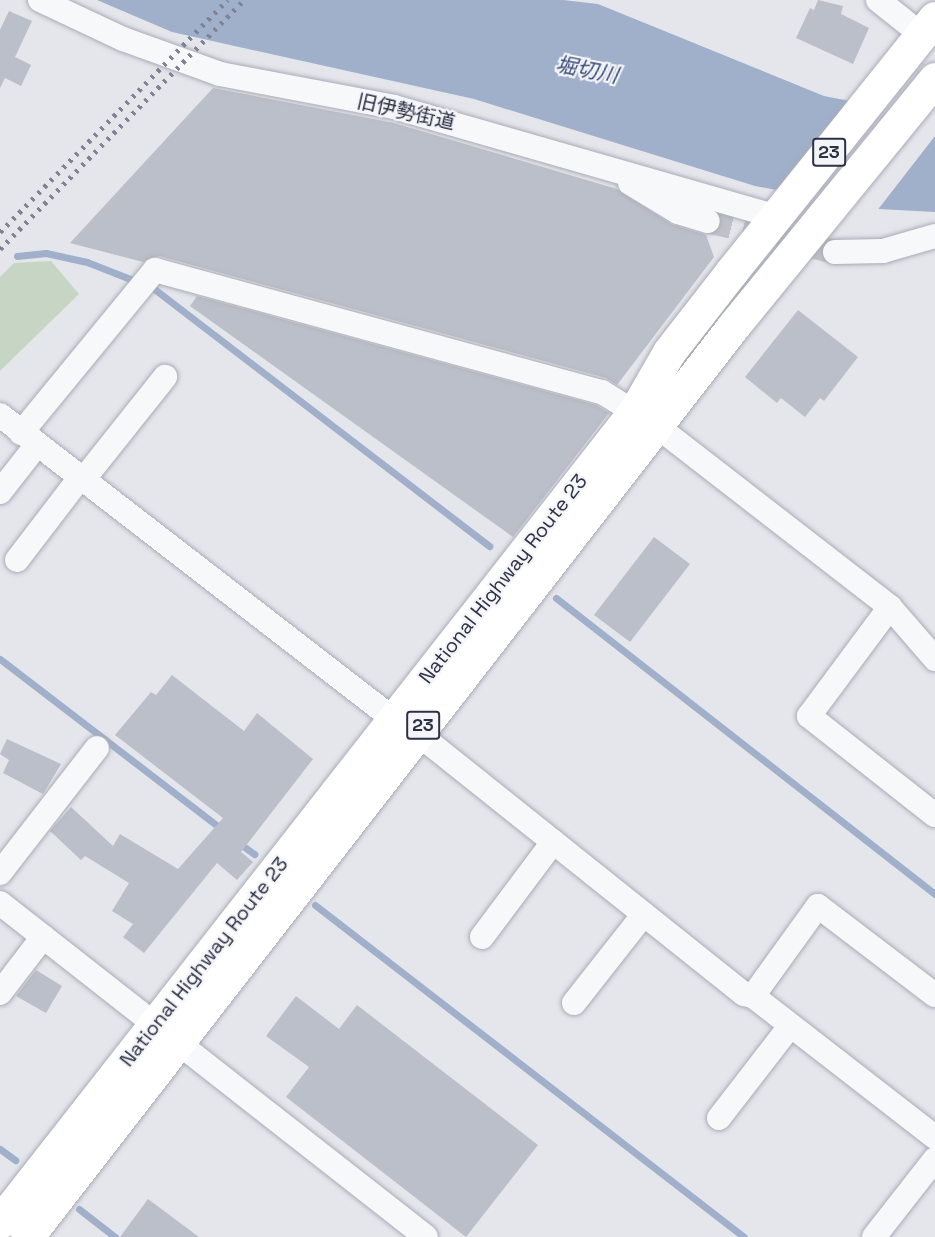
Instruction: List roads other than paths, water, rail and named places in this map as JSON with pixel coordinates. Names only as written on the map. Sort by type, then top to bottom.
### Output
[{"type":"highway","name":"National Highway Route 23","points":[[647,419],[669,352],[928,27]]},
{"type":"highway","name":"National Highway Route 23","points":[[27,1237],[166,1034],[405,726],[647,419],[735,324],[929,87]]},
{"type":"highway","name":"National Highway Route 23","points":[[0,1222],[166,1034]]},
{"type":"street","name":"旧伊勢街道","points":[[40,0],[123,39],[207,66],[220,74],[394,107],[617,171],[780,213]]},
{"type":"street","points":[[878,0],[928,27]]},
{"type":"street","points":[[617,171],[638,189],[678,212],[708,221]]},
{"type":"street","points":[[835,252],[867,254],[935,237]]},
{"type":"street","points":[[0,492],[29,439],[155,270],[602,392],[647,419],[890,607],[932,648]]},
{"type":"street","points":[[17,560],[165,377]]},
{"type":"street","points":[[0,415],[405,726],[744,994],[753,996],[935,1137]]},
{"type":"street","points":[[890,607],[809,716],[935,814]]},
{"type":"street","points":[[0,873],[97,748]]},
{"type":"street","points":[[482,937],[553,842]]},
{"type":"street","points":[[0,903],[166,1034],[399,1229],[426,1237]]},
{"type":"street","points":[[753,996],[818,906],[935,995]]},
{"type":"street","points":[[574,1003],[644,914]]},
{"type":"street","points":[[0,993],[43,937]]},
{"type":"street","points":[[718,1118],[790,1026]]},
{"type":"street","points":[[874,1237],[935,1159]]},
{"type":"water","name":"堀切川","points":[[97,0],[563,0],[598,4],[824,96],[886,108],[935,109],[935,212],[879,209],[755,186],[474,99],[172,32]]},
{"type":"waterway","points":[[17,256],[46,253],[87,262],[153,288],[489,546]]},
{"type":"waterway","points":[[556,598],[935,894]]},
{"type":"waterway","points":[[0,659],[224,831]]},
{"type":"waterway","points":[[239,843],[254,854]]},
{"type":"waterway","points":[[315,905],[744,1237]]},
{"type":"waterway","points":[[0,1149],[15,1160]]},
{"type":"waterway","points":[[79,1209],[115,1237]]},
{"type":"tunnel","points":[[708,221],[835,252]]},
{"type":"railway","points":[[0,232],[227,0]]},
{"type":"railway","points":[[0,249],[244,0]]}]
